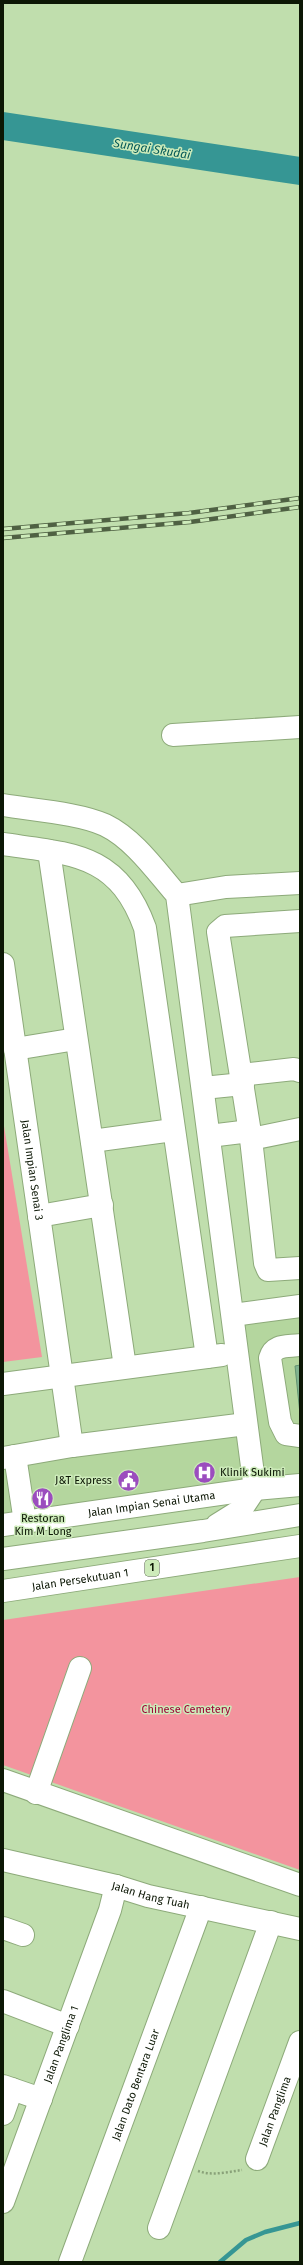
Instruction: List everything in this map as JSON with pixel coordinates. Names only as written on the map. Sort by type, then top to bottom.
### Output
[{"type":"main road","points":[[173,735],[300,727]]},
{"type":"main road","points":[[3,805],[82,818],[105,825],[135,847],[177,895],[255,1489],[241,1510],[203,1531]]},
{"type":"main road","points":[[3,844],[82,857],[96,863],[123,886],[138,907],[146,928],[207,1357]]},
{"type":"main road","points":[[49,851],[76,1039],[102,1204],[124,1367]]},
{"type":"main road","points":[[177,895],[226,887],[300,883]]},
{"type":"main road","points":[[300,921],[226,926],[218,932],[250,1135],[265,1263],[268,1270],[300,1268]]},
{"type":"main road","name":"Jalan Impian Senai 3","points":[[3,964],[72,1446]]},
{"type":"main road","points":[[15,1049],[76,1039]]},
{"type":"main road","points":[[203,1088],[294,1069],[300,1071]]},
{"type":"main road","points":[[209,1136],[250,1135],[300,1129]]},
{"type":"main road","points":[[92,1141],[174,1130]]},
{"type":"main road","points":[[39,1216],[102,1204]]},
{"type":"main road","points":[[233,1315],[300,1306]]},
{"type":"main road","points":[[300,1345],[276,1348],[272,1351],[270,1358],[280,1422],[286,1434],[300,1436]]},
{"type":"main road","points":[[3,1384],[238,1352]]},
{"type":"main road","points":[[25,1522],[9,1457],[72,1446],[246,1424]]},
{"type":"main road","name":"Jalan Impian Senai Utama","points":[[3,1525],[255,1489],[300,1485]]},
{"type":"main road","points":[[3,1559],[203,1531],[300,1515]]},
{"type":"main road","name":"Jalan Persekutuan 1","points":[[3,1591],[300,1546]]},
{"type":"main road","points":[[36,1793],[80,1668]]},
{"type":"main road","points":[[3,1780],[36,1793],[300,1885]]},
{"type":"main road","name":"Jalan Hang Tuah","points":[[3,1860],[116,1886],[148,1896],[300,1929]]},
{"type":"main road","name":"Jalan Panglima 1","points":[[3,2202],[110,1910],[116,1886]]},
{"type":"main road","name":"Jalan Dato Bentara Luar","points":[[70,2262],[201,1907]]},
{"type":"main road","points":[[159,2228],[271,1922]]},
{"type":"main road","points":[[3,1928],[23,1935]]},
{"type":"main road","points":[[3,2001],[68,2026]]},
{"type":"main road","name":"Jalan Panglima","points":[[257,2158],[300,2042]]},
{"type":"main road","points":[[3,2114],[8,2088],[41,2099]]},
{"type":"path","points":[[184,2160],[194,2170],[204,2174],[244,2170],[253,2165],[257,2158]]},
{"type":"shaded area","points":[[300,1316],[300,1474],[264,1477],[243,1323]]},
{"type":"shaded area","points":[[242,1428],[249,1484],[3,1519],[3,1461]]},
{"type":"green space","points":[[3,1120],[42,1357],[3,1362]]},
{"type":"green space","name":"Chinese Cemetery","points":[[300,1577],[300,1870],[3,1765],[3,1620]]},
{"type":"building","points":[[300,1365],[300,1414],[295,1366]]},
{"type":"waterway","name":"Sungai Skudai","points":[[3,126],[300,171]]},
{"type":"waterway","points":[[220,2262],[246,2240],[265,2232],[300,2223]]},
{"type":"railway","points":[[3,529],[189,513],[300,498]]},
{"type":"railway","points":[[3,538],[190,522],[300,507]]},
{"type":"place","name":"Klinik Sukimi","points":[[205,1472]]},
{"type":"place","name":"J&T Express","points":[[128,1480]]},
{"type":"place","name":"Restoran Kim M Long","points":[[43,1498]]}]
